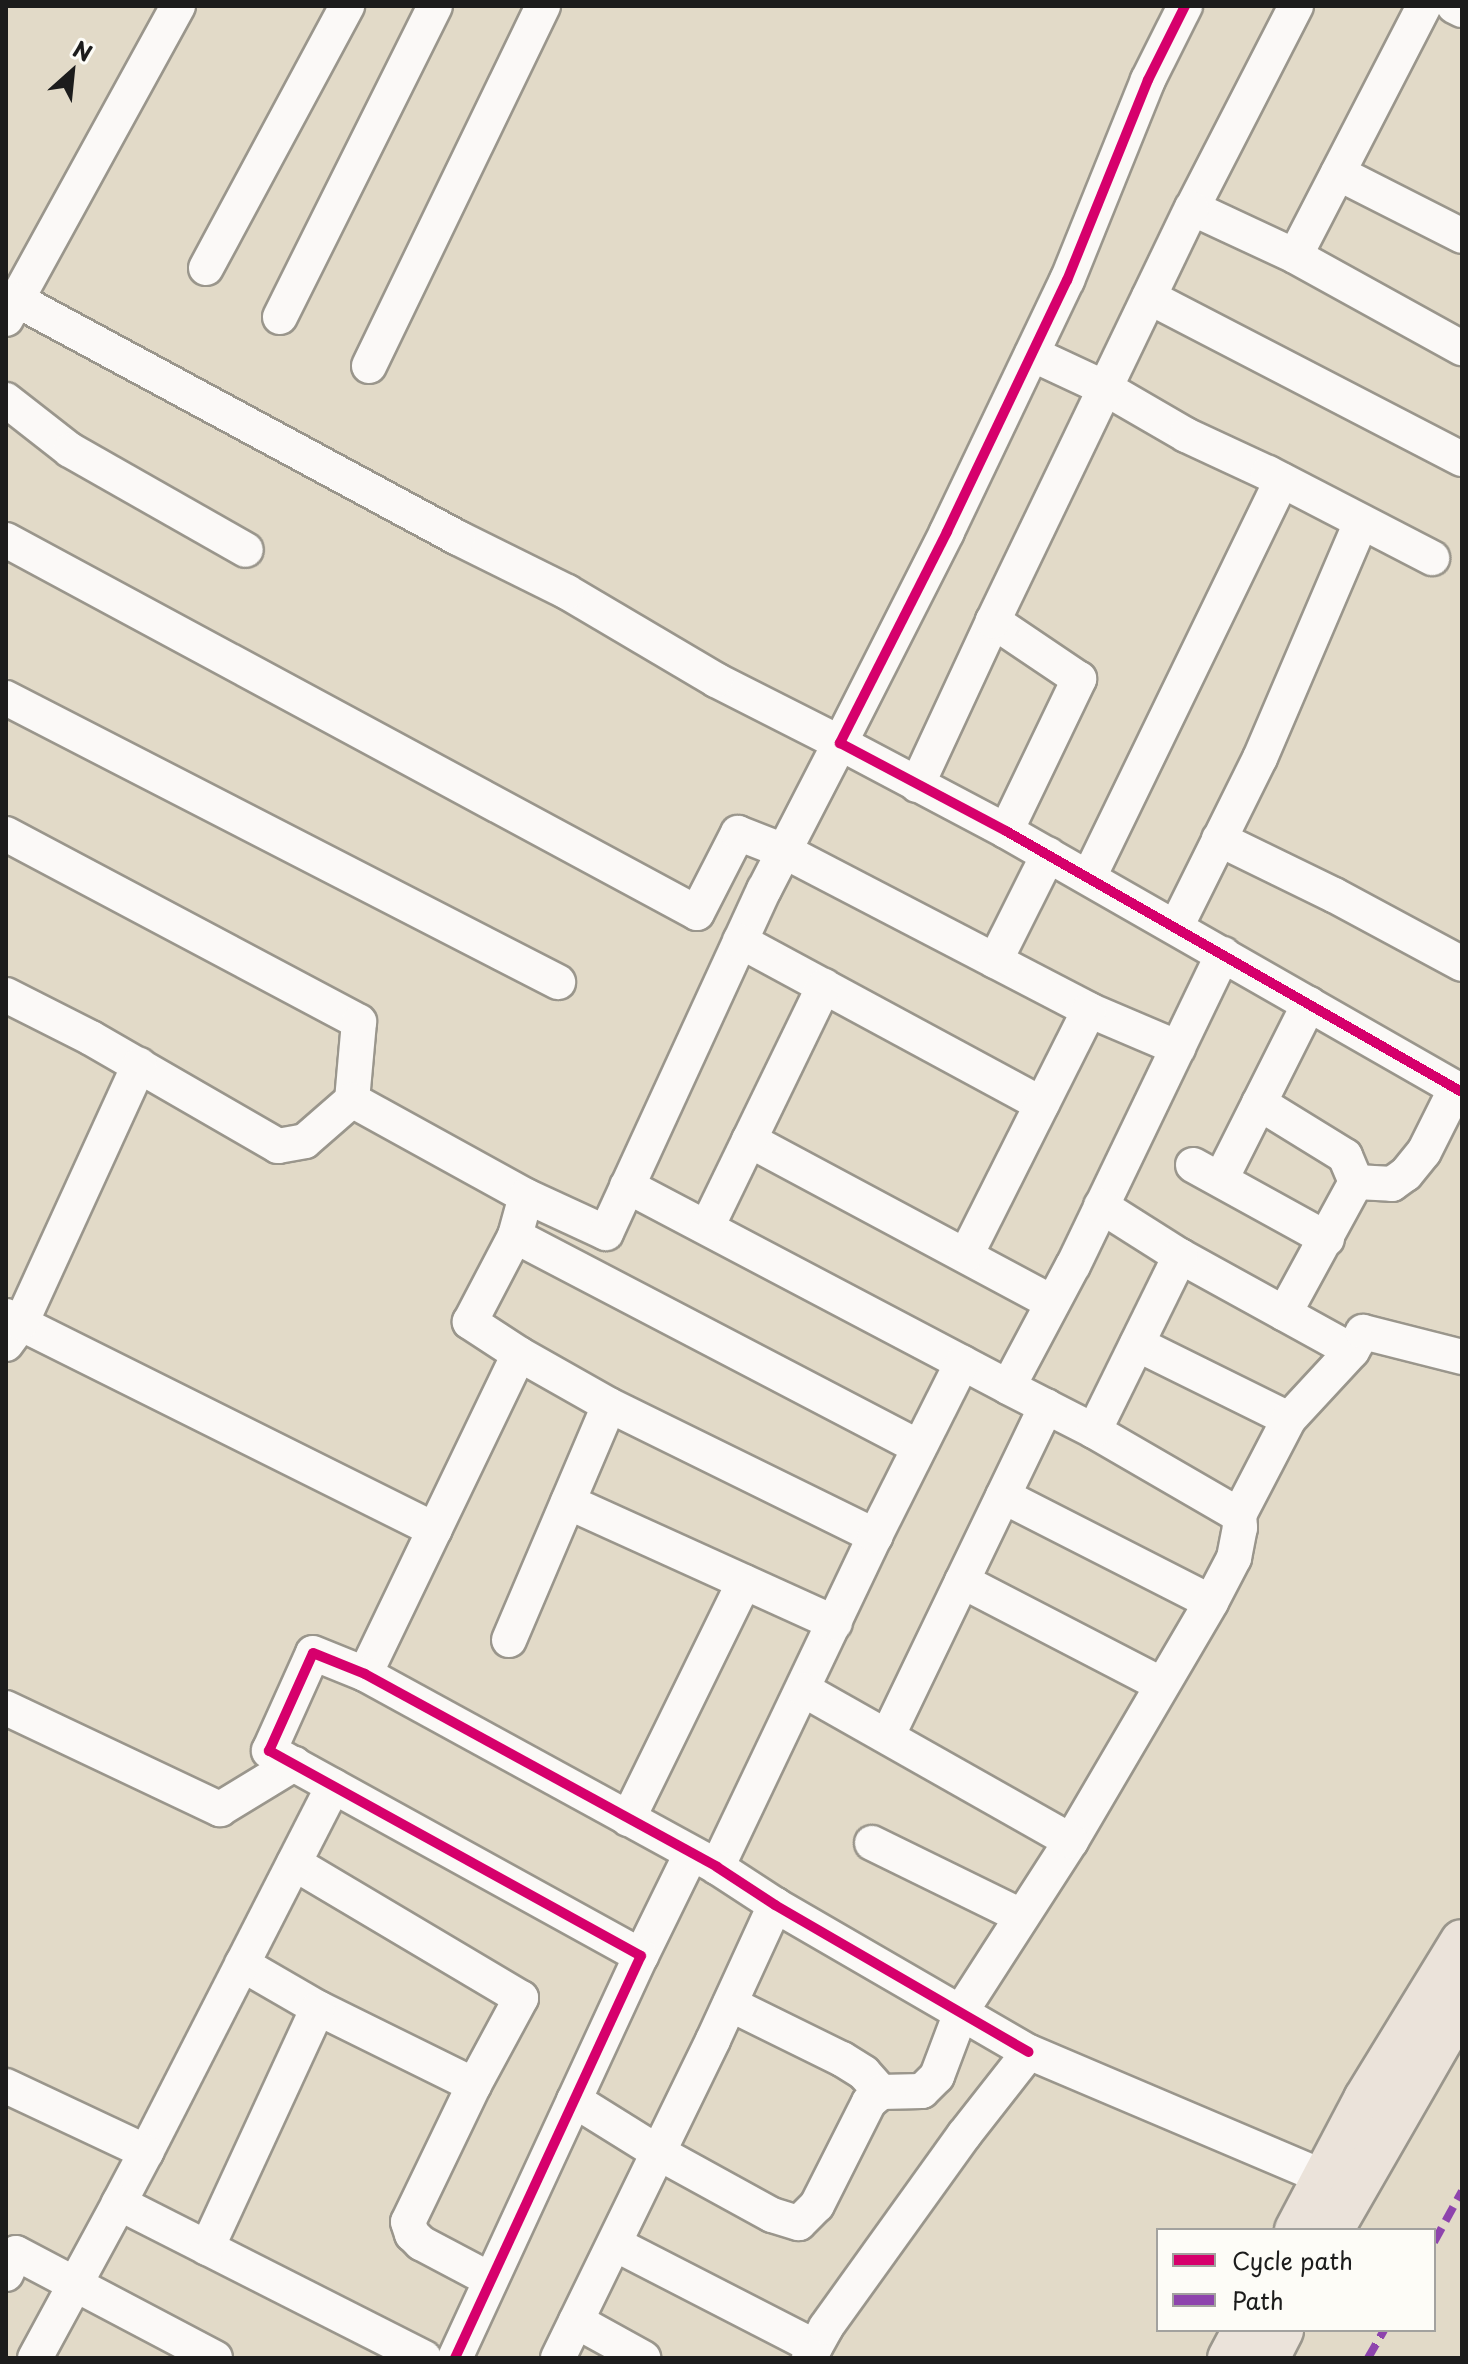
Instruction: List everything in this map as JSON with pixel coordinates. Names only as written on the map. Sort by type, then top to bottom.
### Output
[{"type":"main road","points":[[1297,2228],[1365,2099],[1462,1941]]},
{"type":"main road","points":[[1333,2228],[1462,2004]]},
{"type":"main road","points":[[1229,2358],[1243,2332]]},
{"type":"main road","points":[[1268,2358],[1281,2332]]},
{"type":"street","points":[[178,6],[11,310],[567,592],[716,680],[1089,877],[1459,1090],[1424,1152],[1406,1174],[1392,1184],[1356,1182]]},
{"type":"street","points":[[206,268],[347,6]]},
{"type":"street","points":[[280,317],[435,6]]},
{"type":"street","points":[[369,366],[543,6]]},
{"type":"street","points":[[352,1100],[526,1196],[606,1233],[740,941],[1067,280],[1148,80],[1185,6]]},
{"type":"street","points":[[917,785],[1192,208],[1296,6]]},
{"type":"street","points":[[1295,256],[1424,6]]},
{"type":"street","points":[[1454,6],[1462,10]]},
{"type":"street","points":[[1338,173],[1462,236]]},
{"type":"street","points":[[1192,208],[1295,256],[1462,348]]},
{"type":"street","points":[[1149,297],[1462,459]]},
{"type":"street","points":[[1032,354],[1105,388],[1186,435],[1282,480],[1432,558]]},
{"type":"street","points":[[6,400],[70,450],[246,550]]},
{"type":"street","points":[[1089,877],[1282,480]]},
{"type":"street","points":[[1176,927],[1260,758],[1361,522]]},
{"type":"street","points":[[6,540],[697,913],[738,833],[784,851],[1089,1010],[1178,1048]]},
{"type":"street","points":[[993,621],[1079,679],[1006,831]]},
{"type":"street","points":[[6,698],[558,982]]},
{"type":"street","points":[[6,834],[359,1022],[352,1100],[305,1141],[278,1146],[139,1065],[6,995]]},
{"type":"street","points":[[1219,839],[1334,895],[1462,964]]},
{"type":"street","points":[[995,961],[1048,855]]},
{"type":"street","points":[[740,941],[1042,1104]]},
{"type":"street","points":[[1008,1387],[1073,1265],[1223,954]]},
{"type":"street","points":[[707,1227],[824,986]]},
{"type":"street","points":[[1309,1004],[1259,1103],[1207,1172],[1327,1239]]},
{"type":"street","points":[[966,1255],[1089,1010]]},
{"type":"street","points":[[139,1065],[11,1328],[435,1530]]},
{"type":"street","points":[[1259,1103],[1345,1156],[1356,1182],[1284,1314]]},
{"type":"street","points":[[749,1140],[1051,1302]]},
{"type":"street","points":[[627,1186],[1094,1431],[1239,1515]]},
{"type":"street","points":[[526,1196],[515,1236],[470,1322],[609,1405],[875,1536]]},
{"type":"street","points":[[1101,1206],[1180,1256],[1352,1351]]},
{"type":"street","points":[[515,1236],[919,1447]]},
{"type":"street","points":[[1094,1431],[1180,1256]]},
{"type":"street","points":[[574,2100],[659,2153],[772,2215],[799,2223],[817,2205],[860,2113],[881,2092],[922,2091],[937,2076],[962,2010],[1071,1841],[1211,1602],[1234,1558],[1240,1528],[1239,1515],[1289,1419],[1352,1351],[1363,1332],[1462,1357]]},
{"type":"street","points":[[1137,1344],[1289,1419]]},
{"type":"street","points":[[365,1674],[519,1354]]},
{"type":"street","points":[[455,2358],[641,1956],[704,1860],[804,1690],[875,1536],[962,1363]]},
{"type":"street","points":[[509,1640],[609,1405]]},
{"type":"street","points":[[888,1735],[1046,1406]]},
{"type":"street","points":[[1003,1496],[1211,1602]]},
{"type":"street","points":[[568,1502],[835,1623]]},
{"type":"street","points":[[962,1581],[1161,1684]]},
{"type":"street","points":[[628,1819],[744,1582]]},
{"type":"street","points":[[641,1956],[269,1751],[313,1653],[365,1674],[704,1860],[775,1905],[962,2010],[1029,2052],[1324,2177]]},
{"type":"street","points":[[804,1690],[1071,1841]]},
{"type":"street","points":[[6,1708],[220,1809],[294,1764]]},
{"type":"street","points":[[35,2358],[146,2152],[333,1786]]},
{"type":"street","points":[[872,1843],[1021,1916]]},
{"type":"street","points":[[294,1863],[521,1998],[474,2085],[408,2222],[412,2234],[421,2243],[489,2279]]},
{"type":"street","points":[[558,2358],[659,2153],[775,1905]]},
{"type":"street","points":[[242,1964],[318,2008],[474,2085]]},
{"type":"street","points":[[730,2004],[842,2059],[864,2073],[881,2092]]},
{"type":"street","points":[[207,2248],[318,2008]]},
{"type":"street","points":[[615,2244],[812,2353],[964,2135],[1029,2052]]},
{"type":"street","points":[[6,2086],[146,2152]]},
{"type":"street","points":[[119,2203],[424,2358]]},
{"type":"street","points":[[6,2274],[16,2253],[215,2358]]},
{"type":"street","points":[[576,2321],[643,2358]]},
{"type":"marked path","points":[[1436,2238],[1462,2191]]},
{"type":"marked path","points":[[1368,2358],[1383,2332]]},
{"type":"cycle path","points":[[1185,6],[1148,80],[1067,280],[947,532],[840,743],[1006,831],[1462,1092]]},
{"type":"cycle path","points":[[455,2358],[641,1956],[269,1751],[313,1653],[365,1674],[717,1867],[775,1905],[1029,2052]]}]
